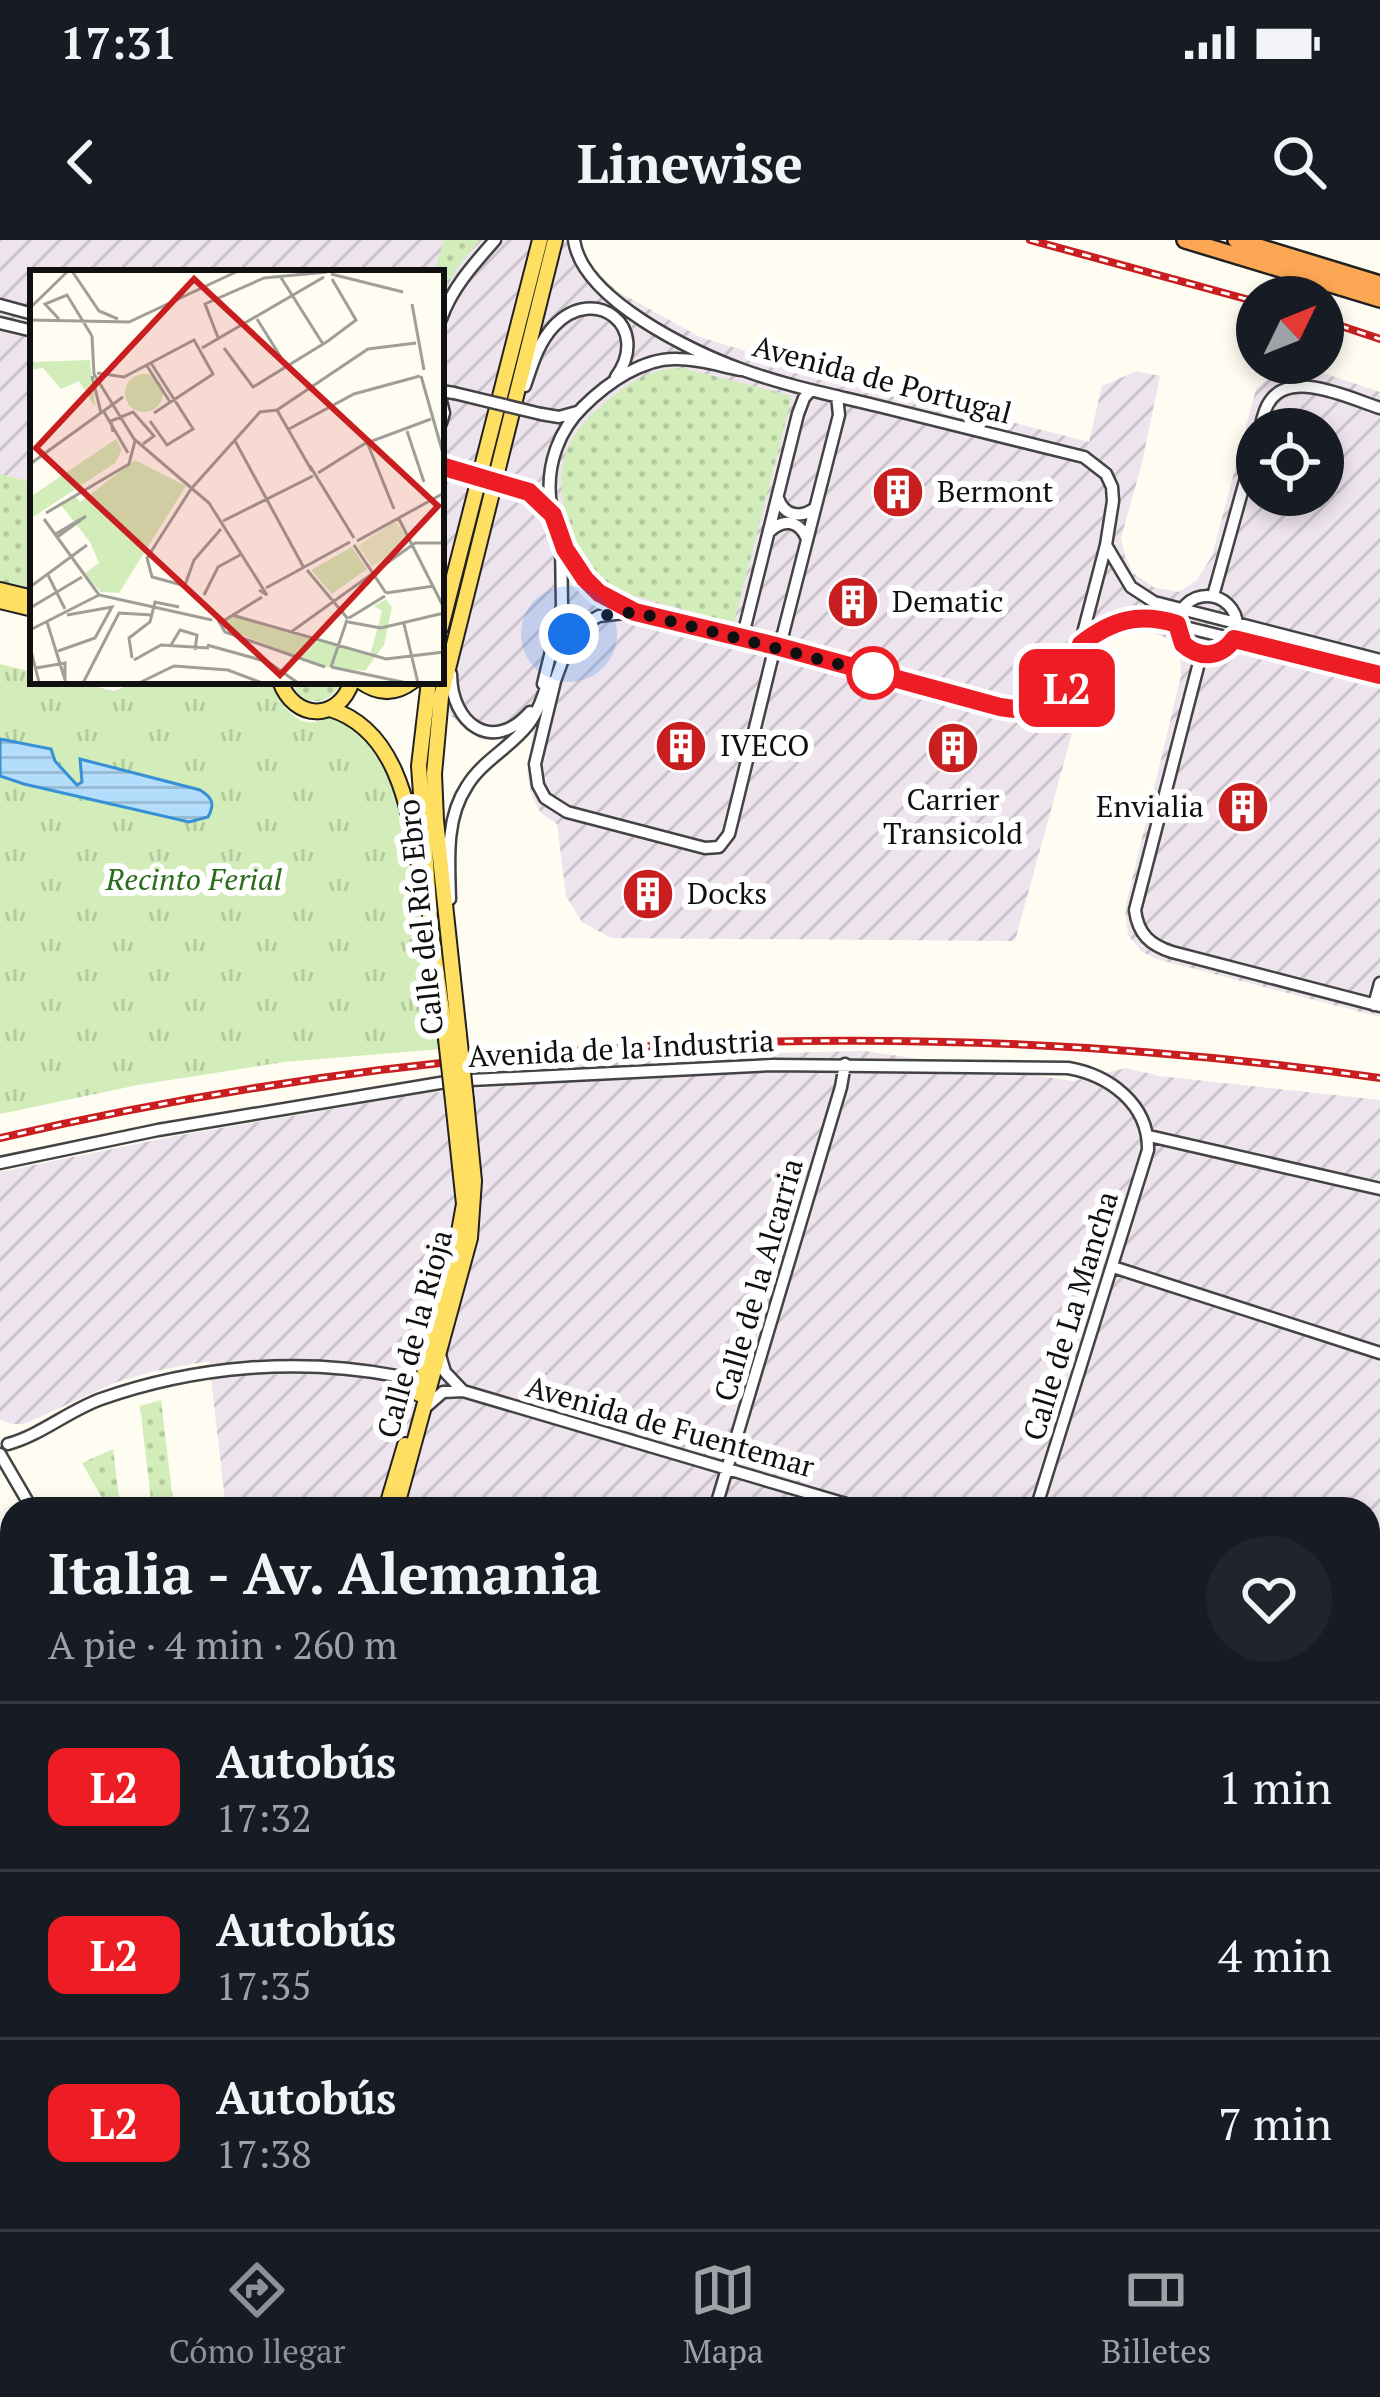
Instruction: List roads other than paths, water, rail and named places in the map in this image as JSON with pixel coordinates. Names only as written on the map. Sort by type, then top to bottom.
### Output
[{"type":"highway","points":[[1185,240],[1380,299]]},
{"type":"highway","points":[[1236,240],[1380,284]]},
{"type":"main road","name":"Calle del Río Ebro","points":[[444,669],[460,556],[540,240]]},
{"type":"main road","name":"Calle del Río Ebro","points":[[448,631],[501,460],[555,240]]},
{"type":"main road","points":[[444,603],[460,556]]},
{"type":"main road","points":[[0,590],[30,597]]},
{"type":"main road","points":[[0,601],[30,608]]},
{"type":"main road","points":[[281,684],[294,704],[318,712],[330,709],[354,684]]},
{"type":"main road","points":[[362,684],[389,692],[409,684]]},
{"type":"main road","name":"Calle del Río Ebro","points":[[429,684],[419,766],[431,931],[453,1037]]},
{"type":"main road","name":"Calle del Río Ebro","points":[[442,684],[434,774],[460,1100]]},
{"type":"main road","points":[[330,709],[346,714],[370,734],[400,781],[431,931]]},
{"type":"main road","name":"Calle de la Rioja","points":[[399,1497],[472,1220],[474,1181],[460,1100]]},
{"type":"main road","name":"Calle de la Rioja","points":[[390,1497],[461,1221],[460,1100]]},
{"type":"street","points":[[444,310],[448,298],[494,240]]},
{"type":"street","name":"Avenida de Portugal","points":[[574,240],[587,274],[617,302],[665,334],[741,370],[1084,457],[1106,474],[1112,488],[1106,545]]},
{"type":"street","points":[[0,305],[30,313]]},
{"type":"street","points":[[501,460],[535,355],[558,322],[574,312],[601,309],[618,320],[627,335],[623,368],[610,385]]},
{"type":"street","points":[[0,323],[30,330]]},
{"type":"street","points":[[741,370],[697,360],[662,359],[610,385],[577,412],[562,434],[551,465],[550,499],[560,534],[592,587],[635,612],[1000,707],[1039,710],[1066,689],[1106,545]]},
{"type":"street","points":[[1268,408],[1272,398],[1290,387],[1315,388],[1380,408]]},
{"type":"street","points":[[746,639],[745,627],[801,405],[812,390]]},
{"type":"street","points":[[448,392],[559,417],[577,412]]},
{"type":"street","points":[[578,627],[555,681],[535,764],[545,798],[567,812],[705,848],[719,847],[728,834],[783,634],[839,415],[837,396]]},
{"type":"street","points":[[444,467],[517,486],[553,515]]},
{"type":"street","points":[[778,495],[792,514],[815,508]]},
{"type":"street","points":[[1213,596],[1236,513]]},
{"type":"street","points":[[769,532],[780,523],[793,523],[807,539]]},
{"type":"street","points":[[448,631],[452,694],[460,716],[492,732],[519,723],[541,692],[556,634],[563,587],[560,534]]},
{"type":"street","points":[[1106,545],[1131,586],[1154,602],[1380,660]]},
{"type":"street","points":[[1213,596],[1230,606],[1237,624],[1234,639],[1220,652],[1201,655],[1183,644],[1177,624],[1181,610],[1195,598],[1213,596]]},
{"type":"street","points":[[451,970],[449,844],[466,787],[530,722],[562,644],[578,627],[599,616],[635,612]]},
{"type":"street","points":[[1081,644],[1124,620],[1148,617],[1380,675]]},
{"type":"street","points":[[1201,655],[1135,910],[1145,939],[1172,952],[1377,1005],[1380,982]]},
{"type":"street","name":"Calle de la Alcarria","points":[[720,1497],[844,1064]]},
{"type":"street","name":"Avenida de la Industria","points":[[0,1163],[158,1130],[452,1081],[772,1065],[1085,1071],[1116,1086],[1149,1136]]},
{"type":"street","points":[[1149,1136],[1380,1189]]},
{"type":"street","name":"Calle de La Mancha","points":[[1040,1497],[1113,1268],[1149,1136]]},
{"type":"street","points":[[1113,1268],[1380,1353]]},
{"type":"street","points":[[439,1353],[445,1372],[463,1391]]},
{"type":"street","points":[[26,1497],[2,1446],[95,1401],[152,1382],[281,1365],[398,1376]]},
{"type":"street","points":[[424,1410],[439,1394],[463,1391]]},
{"type":"street","name":"Avenida de Fuentemar","points":[[463,1391],[821,1497]]},
{"type":"water","points":[[0,739],[51,749],[55,761],[77,785],[82,782],[80,759],[200,790],[212,802],[210,812],[208,817],[189,822],[0,776]]},
{"type":"railway","points":[[1030,240],[1236,296]]},
{"type":"railway","points":[[1344,327],[1380,339]]},
{"type":"railway","points":[[0,1138],[341,1075],[687,1044],[1035,1045],[1380,1078]]},
{"type":"place","name":"Bermont","points":[[898,492]]},
{"type":"place","name":"Dematic","points":[[853,602]]},
{"type":"place","name":"IVECO","points":[[681,746]]},
{"type":"place","name":"Carrier Transicold","points":[[953,748]]},
{"type":"place","name":"Envialia","points":[[1243,807]]},
{"type":"place","name":"Docks","points":[[648,894]]},
{"type":"park label","name":"Recinto Ferial","points":[[194,880]]}]
